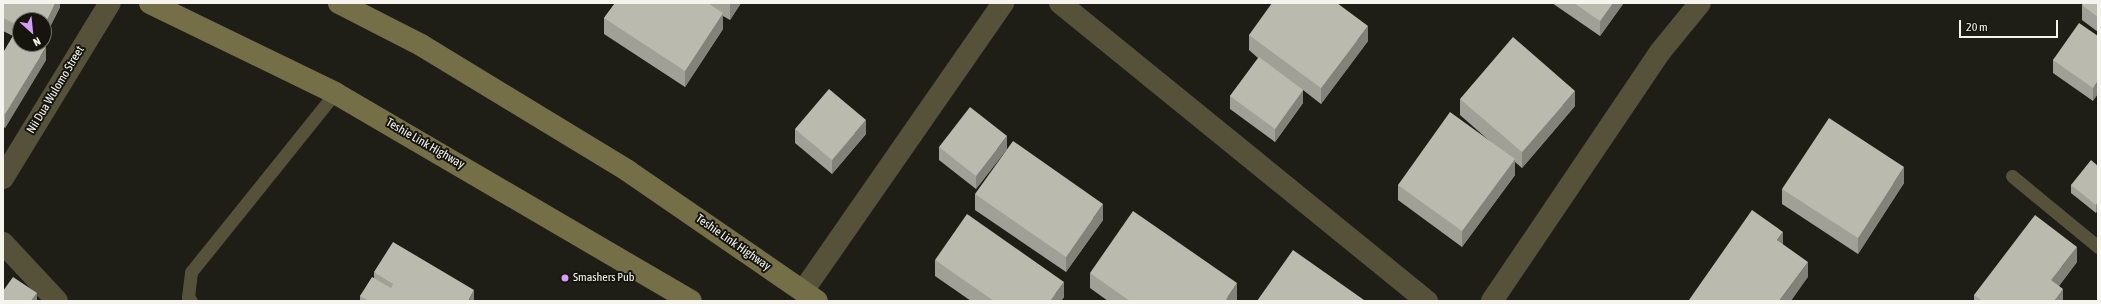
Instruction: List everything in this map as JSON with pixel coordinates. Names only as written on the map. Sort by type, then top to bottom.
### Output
[{"type":"main road","name":"Teshie Link Highway","points":[[150,3],[335,93],[691,301]]},
{"type":"main road","name":"Teshie Link Highway","points":[[339,3],[421,45],[628,171],[810,296]]},
{"type":"street","name":"Nii Dua Wulomo Street","points":[[3,178],[110,3]]},
{"type":"street","points":[[810,296],[1002,3]]},
{"type":"street","points":[[1060,3],[1427,301]]},
{"type":"street","points":[[1492,301],[1660,52],[1700,3]]},
{"type":"street","points":[[3,243],[57,301]]},
{"type":"lane","points":[[191,301],[188,297],[191,272],[335,93]]},
{"type":"lane","points":[[2012,176],[2098,247]]},
{"type":"building","points":[[3,3],[55,3],[51,12],[12,12],[12,22],[3,18]]},
{"type":"building","points":[[615,3],[708,3],[723,13],[685,71],[604,18]]},
{"type":"building","points":[[1272,3],[1337,3],[1368,26],[1321,88],[1249,35]]},
{"type":"building","points":[[1574,3],[1613,3],[1600,21]]},
{"type":"building","points":[[2083,3],[2098,3],[2098,17],[2082,5]]},
{"type":"building","points":[[2079,23],[2098,36],[2098,81],[2093,88],[2053,60]]},
{"type":"building","points":[[1513,37],[1575,91],[1522,152],[1460,99]]},
{"type":"building","points":[[12,38],[12,52],[43,52],[5,114],[3,113],[3,53]]},
{"type":"building","points":[[1259,57],[1303,90],[1275,129],[1230,96]]},
{"type":"building","points":[[829,89],[866,120],[832,160],[795,129]]},
{"type":"building","points":[[970,107],[1007,136],[976,176],[939,147]]},
{"type":"building","points":[[1450,112],[1515,159],[1462,231],[1398,185]]},
{"type":"building","points":[[1829,118],[1904,167],[1858,238],[1782,189]]},
{"type":"building","points":[[1013,141],[1103,204],[1066,257],[975,194]]},
{"type":"building","points":[[2091,160],[2098,166],[2098,202],[2096,205],[2071,185]]},
{"type":"building","points":[[1752,210],[1783,232],[1777,240],[1808,262],[1779,301],[1690,301],[1689,300]]},
{"type":"building","points":[[1133,211],[1237,283],[1225,301],[1130,301],[1090,273]]},
{"type":"building","points":[[967,214],[1064,282],[1050,301],[994,301],[935,260]]},
{"type":"building","points":[[2035,215],[2077,247],[2051,280],[2063,289],[2054,301],[1983,301],[1974,295]]},
{"type":"building","points":[[393,242],[474,290],[468,301],[369,301],[360,296],[372,277],[391,288],[393,284],[374,272]]},
{"type":"building","points":[[1293,250],[1364,300],[1257,301]]},
{"type":"building","points":[[13,277],[37,293],[31,301],[3,301],[3,291]]},
{"type":"place","name":"Smashers Pub","points":[[565,278]]}]
